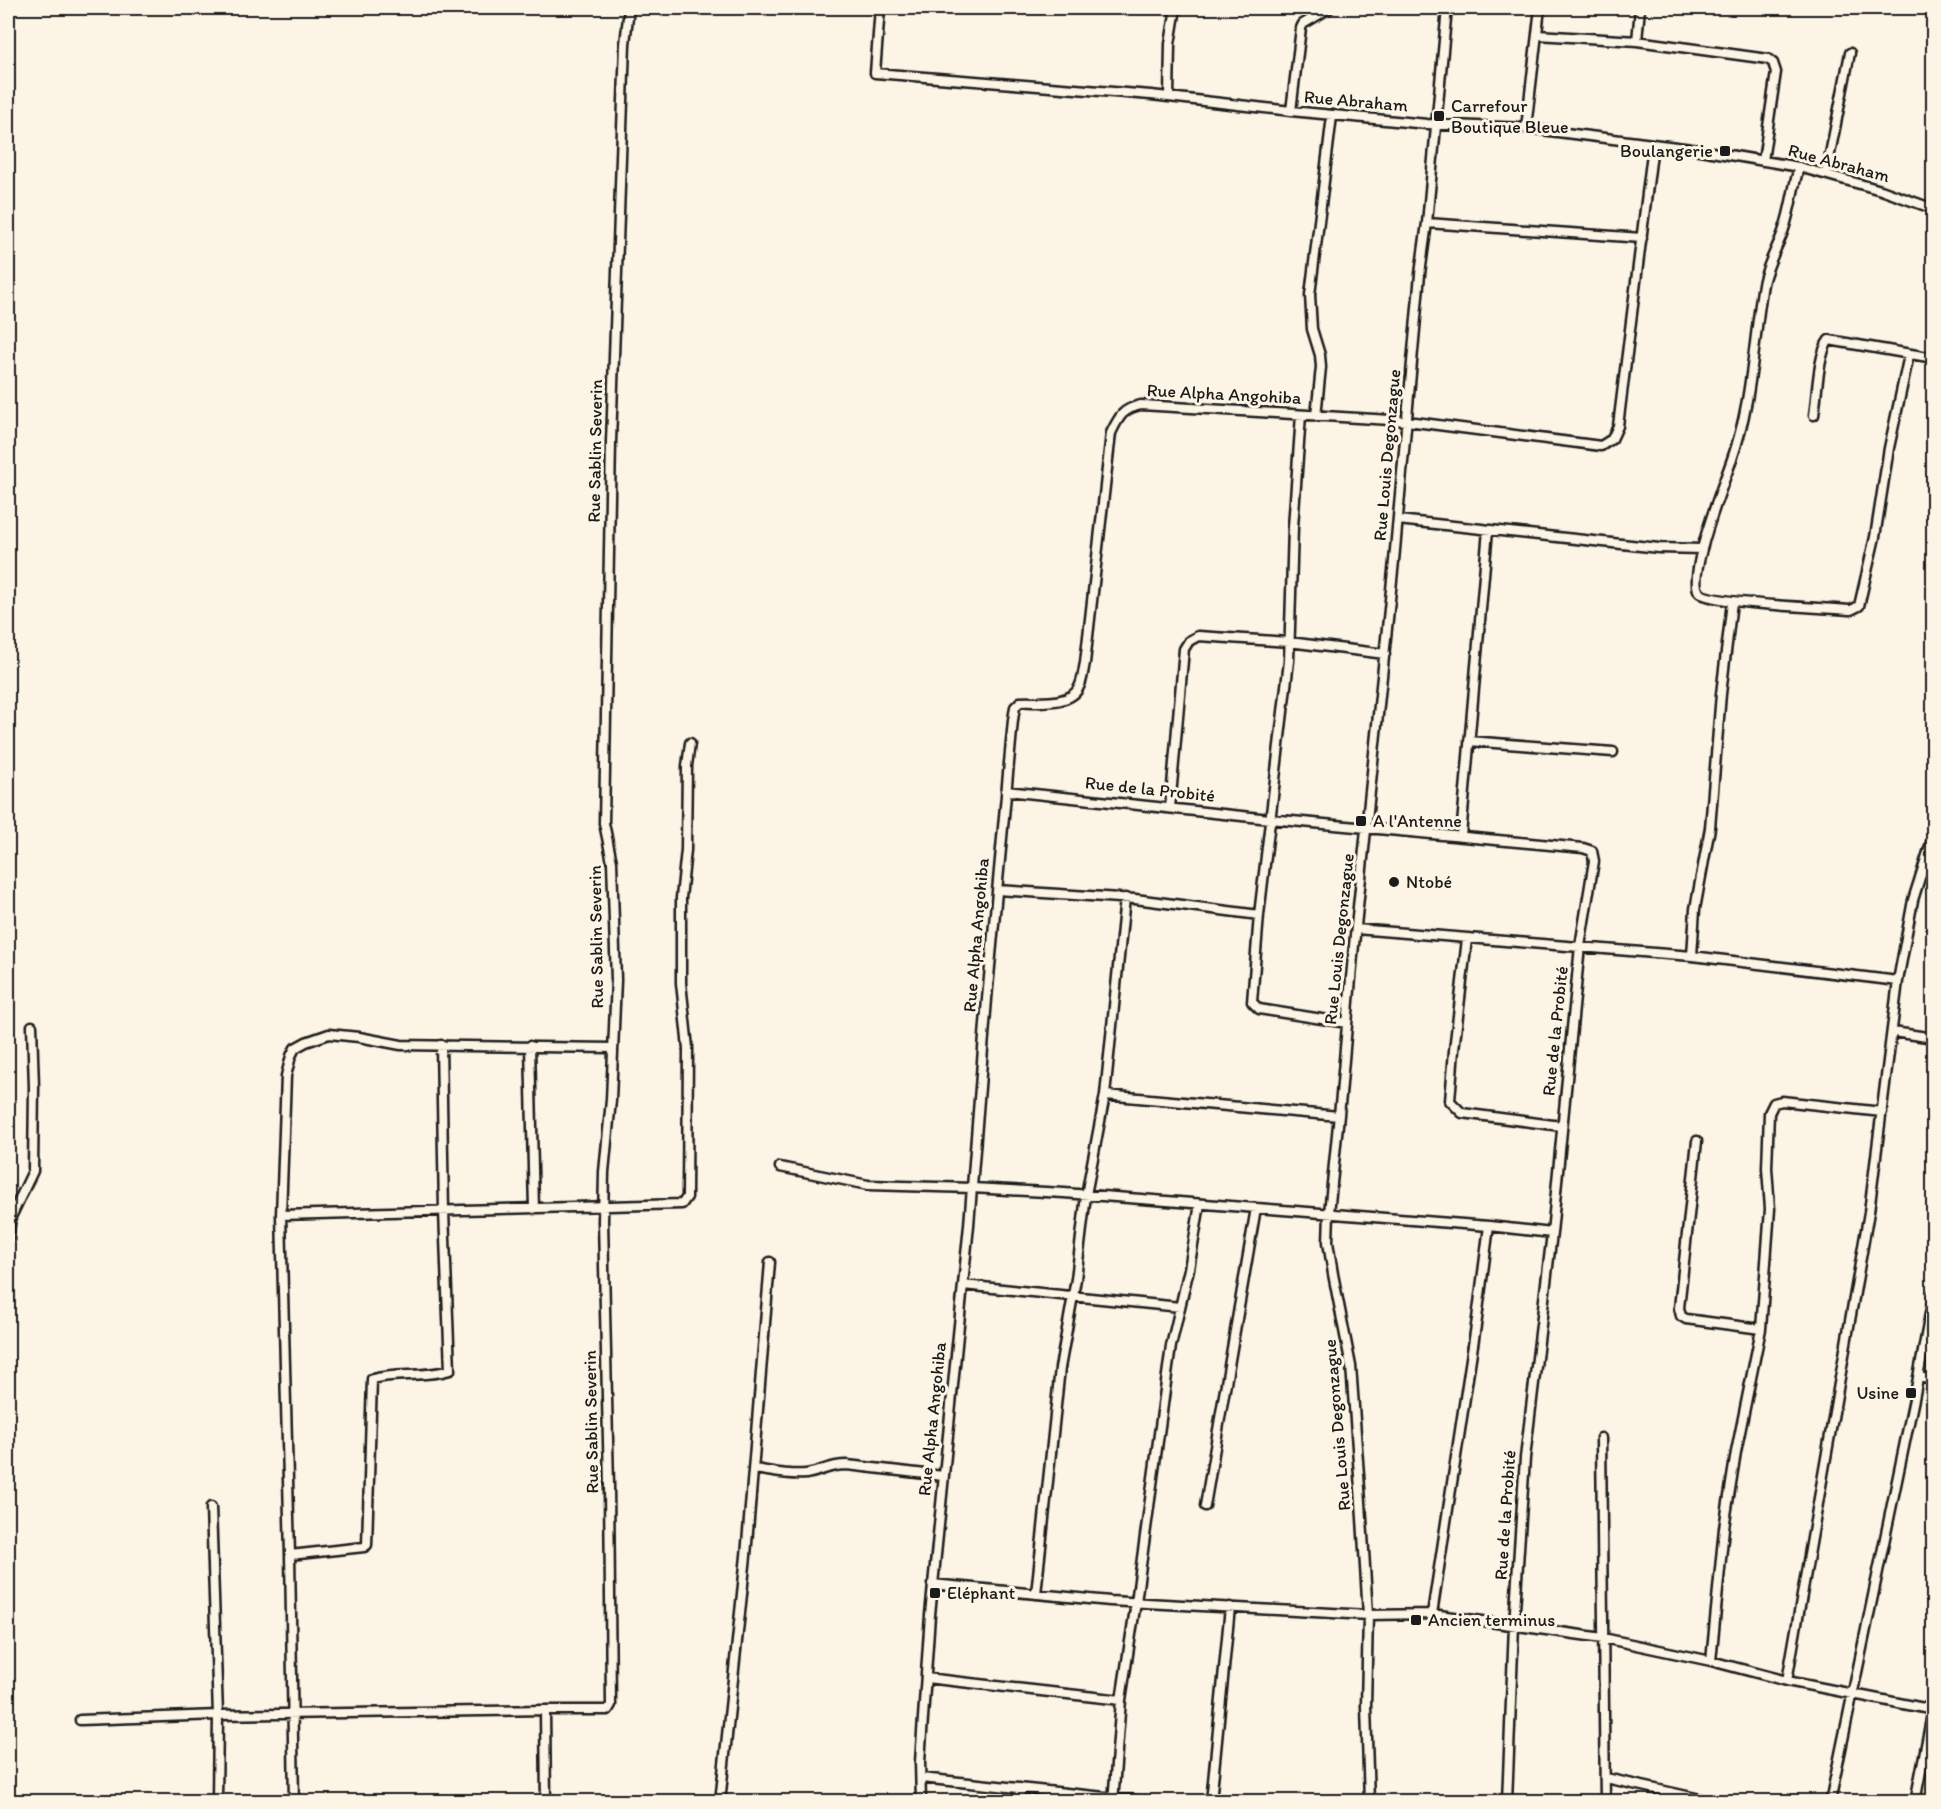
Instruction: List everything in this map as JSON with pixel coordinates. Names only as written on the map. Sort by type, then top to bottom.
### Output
[{"type":"street","name":"Rue Sablin Severin","points":[[545,1710],[608,1710],[611,1706],[603,1208],[616,980],[612,862],[604,823],[611,441],[625,44],[629,8]]},
{"type":"street","name":"Rue Abraham","points":[[880,8],[875,73],[1169,97],[1332,116],[1526,128],[1799,167],[1881,190],[1934,209]]},
{"type":"street","points":[[1169,97],[1170,44],[1176,8]]},
{"type":"street","points":[[1291,111],[1300,28],[1330,8]]},
{"type":"street","name":"Rue Louis Degonzague","points":[[1368,1802],[1366,1706],[1368,1615],[1353,1387],[1328,1242],[1329,1213],[1447,8]]},
{"type":"street","points":[[1526,128],[1540,8]]},
{"type":"street","points":[[1636,41],[1640,8]]},
{"type":"street","points":[[1537,35],[1636,41],[1768,59],[1773,63],[1776,72],[1763,161]]},
{"type":"street","points":[[1826,174],[1850,53]]},
{"type":"street","points":[[1316,416],[1321,367],[1311,323],[1310,294],[1332,116]]},
{"type":"street","name":"Rue Alpha Angohiba","points":[[921,1802],[932,1584],[963,1285],[1006,791],[1016,707],[1020,702],[1069,697],[1078,689],[1085,663],[1109,449],[1118,419],[1126,410],[1141,405],[1407,421],[1601,446],[1612,439],[1618,426],[1653,145]]},
{"type":"street","points":[[1799,167],[1784,230],[1764,282],[1755,356],[1741,434],[1702,549],[1696,586],[1698,592],[1703,596],[1732,602],[1851,610],[1859,606],[1875,537],[1889,448],[1909,356]]},
{"type":"street","points":[[1427,223],[1642,238]]},
{"type":"street","points":[[1814,415],[1822,358],[1829,340],[1909,356],[1934,358]]},
{"type":"street","points":[[1301,415],[1293,527],[1289,661],[1259,915],[1252,1002],[1259,1009],[1347,1023]]},
{"type":"street","points":[[1398,520],[1659,548],[1702,549]]},
{"type":"street","points":[[1461,836],[1488,530]]},
{"type":"street","points":[[1692,956],[1695,909],[1710,828],[1719,714],[1732,602]]},
{"type":"street","points":[[1170,808],[1184,649],[1189,641],[1198,636],[1289,642],[1385,654]]},
{"type":"street","points":[[1469,741],[1613,752]]},
{"type":"street","points":[[281,1215],[603,1208],[682,1204],[687,1197],[688,1048],[681,983],[681,898],[686,850],[687,766],[690,743]]},
{"type":"street","name":"Rue de la Probité","points":[[1006,791],[1270,819],[1583,848],[1592,851],[1594,861],[1580,946],[1552,1233],[1525,1458],[1514,1625],[1507,1802]]},
{"type":"street","points":[[1787,1681],[1869,1212],[1898,981],[1913,900],[1934,833]]},
{"type":"street","points":[[997,890],[1125,898],[1259,915]]},
{"type":"street","points":[[1036,1594],[1060,1368],[1076,1279],[1086,1195],[1105,1095],[1125,898]]},
{"type":"street","points":[[1356,929],[1692,956],[1898,981]]},
{"type":"street","points":[[1467,939],[1450,1101],[1462,1113],[1562,1126]]},
{"type":"street","points":[[8,1240],[11,1217],[33,1171],[32,1026]]},
{"type":"street","points":[[1893,1032],[1934,1038]]},
{"type":"street","points":[[294,1802],[281,1215],[286,1076],[291,1056],[295,1048],[329,1034],[401,1045],[613,1048]]},
{"type":"street","points":[[290,1554],[367,1545],[372,1379],[384,1376],[435,1374],[450,1370],[441,1045]]},
{"type":"street","points":[[530,1046],[534,1209]]},
{"type":"street","points":[[1105,1095],[1339,1116]]},
{"type":"street","points":[[1711,1661],[1724,1528],[1732,1474],[1761,1329],[1770,1209],[1767,1168],[1769,1113],[1774,1103],[1782,1101],[1882,1112]]},
{"type":"street","points":[[1697,1141],[1679,1308],[1681,1316],[1686,1319],[1761,1329]]},
{"type":"street","points":[[780,1167],[868,1185],[1086,1195],[1489,1226],[1552,1233]]},
{"type":"street","points":[[1113,1799],[1120,1700],[1136,1602],[1171,1346],[1200,1204]]},
{"type":"street","points":[[1205,1506],[1256,1208]]},
{"type":"street","points":[[1432,1614],[1489,1226]]},
{"type":"street","points":[[720,1802],[754,1469],[770,1262]]},
{"type":"street","points":[[963,1285],[1180,1307]]},
{"type":"street","points":[[1830,1802],[1934,1292]]},
{"type":"street","points":[[1918,1377],[1934,1380]]},
{"type":"street","points":[[1601,1438],[1605,1802]]},
{"type":"street","points":[[754,1469],[799,1475],[825,1467],[847,1466],[943,1476]]},
{"type":"street","points":[[211,1507],[218,1716],[217,1802]]},
{"type":"street","points":[[932,1584],[1136,1602],[1368,1615],[1432,1614],[1603,1638],[1711,1661],[1787,1681],[1933,1708],[1915,1802]]},
{"type":"street","points":[[1211,1802],[1230,1607]]},
{"type":"street","points":[[926,1678],[1120,1700]]},
{"type":"street","points":[[80,1720],[545,1710],[546,1802]]},
{"type":"street","points":[[921,1778],[1153,1802]]},
{"type":"street","points":[[1606,1778],[1714,1802]]},
{"type":"street","points":[[1019,1802],[1020,1788]]},
{"type":"place","name":"Carrefour Boutique Bleue","points":[[1439,116]]},
{"type":"place","name":"Boulangerie","points":[[1725,151]]},
{"type":"place","name":"A l'Antenne","points":[[1361,821]]},
{"type":"place","name":"Ntobé","points":[[1394,882]]},
{"type":"place","name":"Usine","points":[[1911,1393]]},
{"type":"place","name":"Eléphant","points":[[935,1593]]},
{"type":"place","name":"Ancien terminus","points":[[1416,1620]]}]
